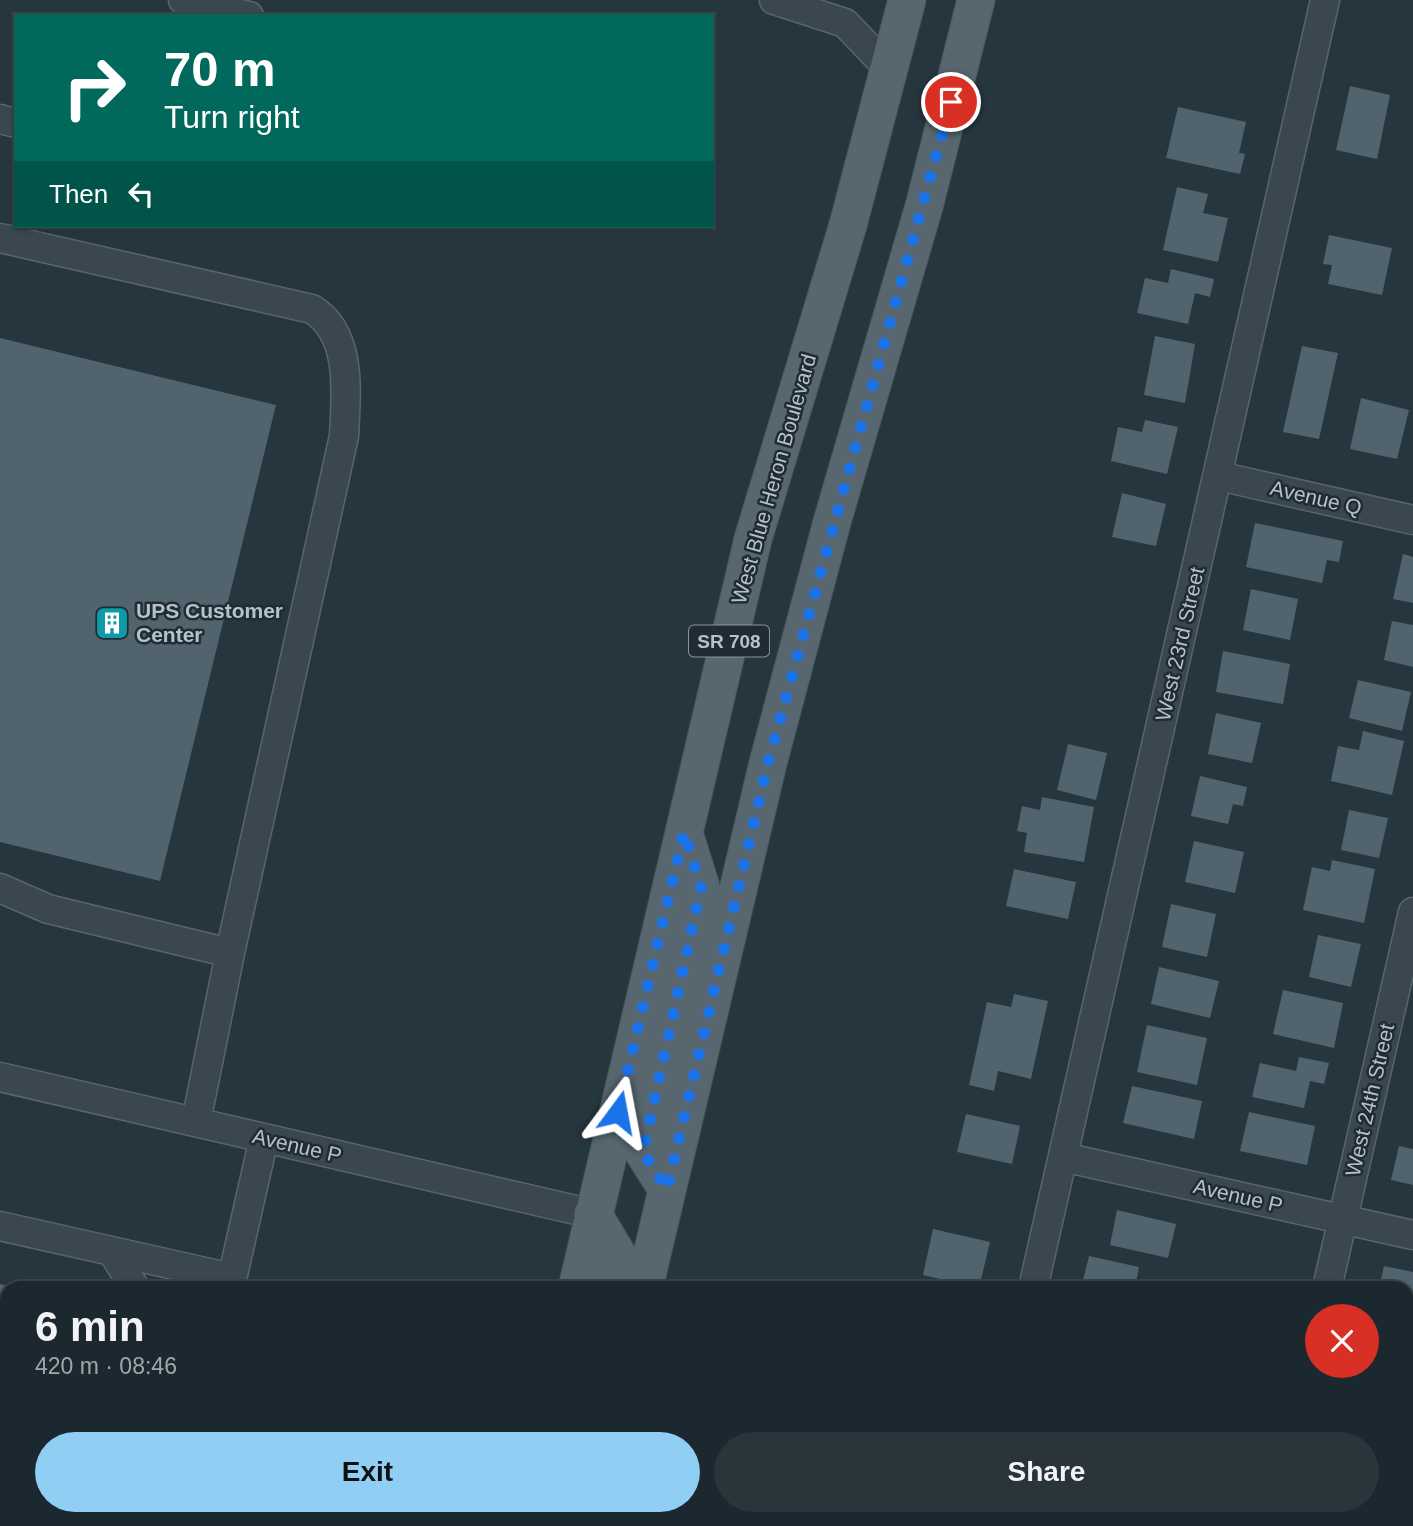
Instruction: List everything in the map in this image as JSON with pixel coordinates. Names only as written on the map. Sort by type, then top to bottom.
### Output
[{"type":"main road","name":"West Blue Heron Boulevard","points":[[579,1281],[753,539],[848,225],[908,0]]},
{"type":"main road","name":"SR 708","points":[[646,1281],[768,763],[832,523],[925,204],[976,0]]},
{"type":"main road","points":[[667,1189],[643,1152],[701,887],[684,832]]},
{"type":"main road","points":[[593,1214],[618,1256],[615,1281]]},
{"type":"street","points":[[183,0],[241,14]]},
{"type":"street","points":[[775,0],[845,23],[889,69]]},
{"type":"street","name":"West 23rd Street","points":[[1035,1281],[1325,0]]},
{"type":"street","points":[[0,238],[312,309],[329,319],[341,351],[346,393],[344,436],[230,953],[196,1122]]},
{"type":"street","name":"Avenue Q","points":[[1219,477],[1413,520]]},
{"type":"street","points":[[0,888],[48,909],[230,953]]},
{"type":"street","name":"West 24th Street","points":[[1328,1281],[1413,912]]},
{"type":"street","name":"Avenue P","points":[[0,1077],[593,1214]]},
{"type":"street","points":[[231,1281],[264,1138]]},
{"type":"street","name":"Avenue P","points":[[1063,1157],[1413,1235]]},
{"type":"street","points":[[0,1226],[223,1281]]},
{"type":"street","points":[[113,1252],[131,1281]]},
{"type":"building","points":[[1350,86],[1390,95],[1377,159],[1336,150]]},
{"type":"building","points":[[1178,107],[1246,122],[1239,153],[1245,154],[1240,174],[1166,158]]},
{"type":"building","points":[[1177,187],[1208,194],[1203,213],[1228,218],[1218,262],[1163,250]]},
{"type":"building","points":[[1329,235],[1392,248],[1382,295],[1328,284],[1332,265],[1323,264]]},
{"type":"building","points":[[1171,269],[1214,279],[1210,297],[1195,293],[1188,324],[1137,313],[1145,278],[1168,283]]},
{"type":"building","points":[[1155,336],[1195,344],[1185,403],[1144,395]]},
{"type":"building","name":"UPS Customer Center","points":[[0,338],[276,405],[160,881],[0,842]]},
{"type":"building","points":[[1302,346],[1338,353],[1319,439],[1283,432]]},
{"type":"building","points":[[1361,398],[1409,410],[1397,459],[1350,449]]},
{"type":"building","points":[[1145,420],[1178,427],[1167,474],[1111,461],[1118,427],[1142,432]]},
{"type":"building","points":[[1122,493],[1166,504],[1156,546],[1112,537]]},
{"type":"building","points":[[1255,523],[1343,541],[1339,562],[1327,560],[1322,583],[1246,567]]},
{"type":"building","points":[[1403,554],[1413,557],[1413,603],[1393,599]]},
{"type":"building","points":[[1251,589],[1298,599],[1290,640],[1243,630]]},
{"type":"building","points":[[1392,621],[1413,625],[1413,667],[1384,660]]},
{"type":"building","points":[[1223,651],[1290,664],[1283,704],[1216,692]]},
{"type":"building","points":[[1358,680],[1411,692],[1402,731],[1349,718]]},
{"type":"building","points":[[1216,713],[1261,723],[1252,763],[1208,754]]},
{"type":"building","points":[[1363,731],[1404,741],[1392,795],[1331,781],[1338,746],[1359,750]]},
{"type":"building","points":[[1068,744],[1107,753],[1096,800],[1057,790]]},
{"type":"building","points":[[1200,776],[1247,787],[1243,806],[1233,804],[1228,824],[1191,816]]},
{"type":"building","points":[[1042,797],[1094,807],[1084,862],[1024,852],[1027,833],[1017,831],[1022,806],[1040,810]]},
{"type":"building","points":[[1349,810],[1388,818],[1379,858],[1341,850]]},
{"type":"building","points":[[1194,841],[1244,852],[1235,893],[1185,882]]},
{"type":"building","points":[[1332,860],[1375,869],[1364,923],[1303,910],[1312,867],[1330,871]]},
{"type":"building","points":[[1014,869],[1076,882],[1068,919],[1006,906]]},
{"type":"building","points":[[1171,904],[1216,914],[1207,957],[1162,947]]},
{"type":"building","points":[[1318,935],[1361,944],[1351,987],[1309,977]]},
{"type":"building","points":[[1159,967],[1219,981],[1210,1018],[1151,1004]]},
{"type":"building","points":[[1283,990],[1343,1003],[1334,1048],[1273,1034]]},
{"type":"building","points":[[1014,994],[1048,1001],[1031,1079],[998,1071],[994,1091],[969,1085],[987,1002],[1011,1007]]},
{"type":"building","points":[[1147,1025],[1207,1038],[1197,1085],[1137,1072]]},
{"type":"building","points":[[1299,1057],[1329,1063],[1324,1084],[1310,1081],[1304,1108],[1252,1097],[1260,1063],[1296,1071]]},
{"type":"building","points":[[1132,1086],[1202,1101],[1194,1139],[1123,1123]]},
{"type":"building","points":[[1249,1112],[1315,1126],[1307,1165],[1240,1151]]},
{"type":"building","points":[[966,1114],[1020,1126],[1012,1164],[957,1152]]},
{"type":"building","points":[[1399,1146],[1413,1149],[1413,1185],[1391,1180]]},
{"type":"building","points":[[1117,1210],[1176,1224],[1168,1258],[1110,1245]]},
{"type":"building","points":[[933,1229],[990,1242],[981,1281],[949,1281],[923,1275]]},
{"type":"building","points":[[1089,1256],[1139,1267],[1136,1281],[1083,1281]]},
{"type":"building","points":[[1384,1266],[1413,1272],[1413,1281],[1381,1281]]},
{"type":"place","name":"UPS Customer Center","points":[[112,623]]},
{"type":"route","points":[[618,1112],[684,832],[701,887],[643,1152],[667,1189],[768,763],[832,523],[925,204],[951,102]]}]
